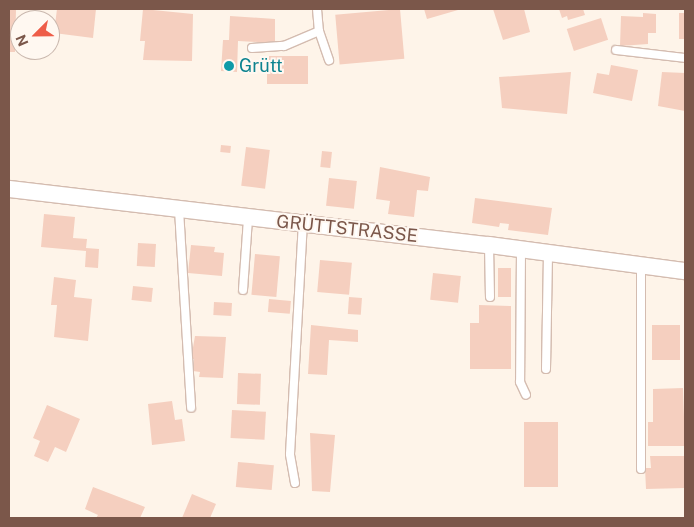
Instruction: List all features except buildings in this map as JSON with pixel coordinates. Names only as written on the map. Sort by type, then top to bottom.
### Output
[{"type":"street","name":"GRÜTTSTRASSE","points":[[9,189],[303,225],[490,244],[548,254],[685,271]]},
{"type":"lane","points":[[317,9],[319,31],[329,60]]},
{"type":"lane","points":[[252,48],[284,46],[319,31]]},
{"type":"lane","points":[[616,50],[685,58]]},
{"type":"lane","points":[[179,210],[191,408]]},
{"type":"lane","points":[[243,290],[248,218]]},
{"type":"lane","points":[[295,483],[290,454],[303,225]]},
{"type":"lane","points":[[490,244],[490,297]]},
{"type":"lane","points":[[521,250],[520,382],[526,395]]},
{"type":"lane","points":[[546,369],[548,254]]},
{"type":"lane","points":[[641,266],[641,469]]},
{"type":"place","name":"Grütt","points":[[229,66]]}]
